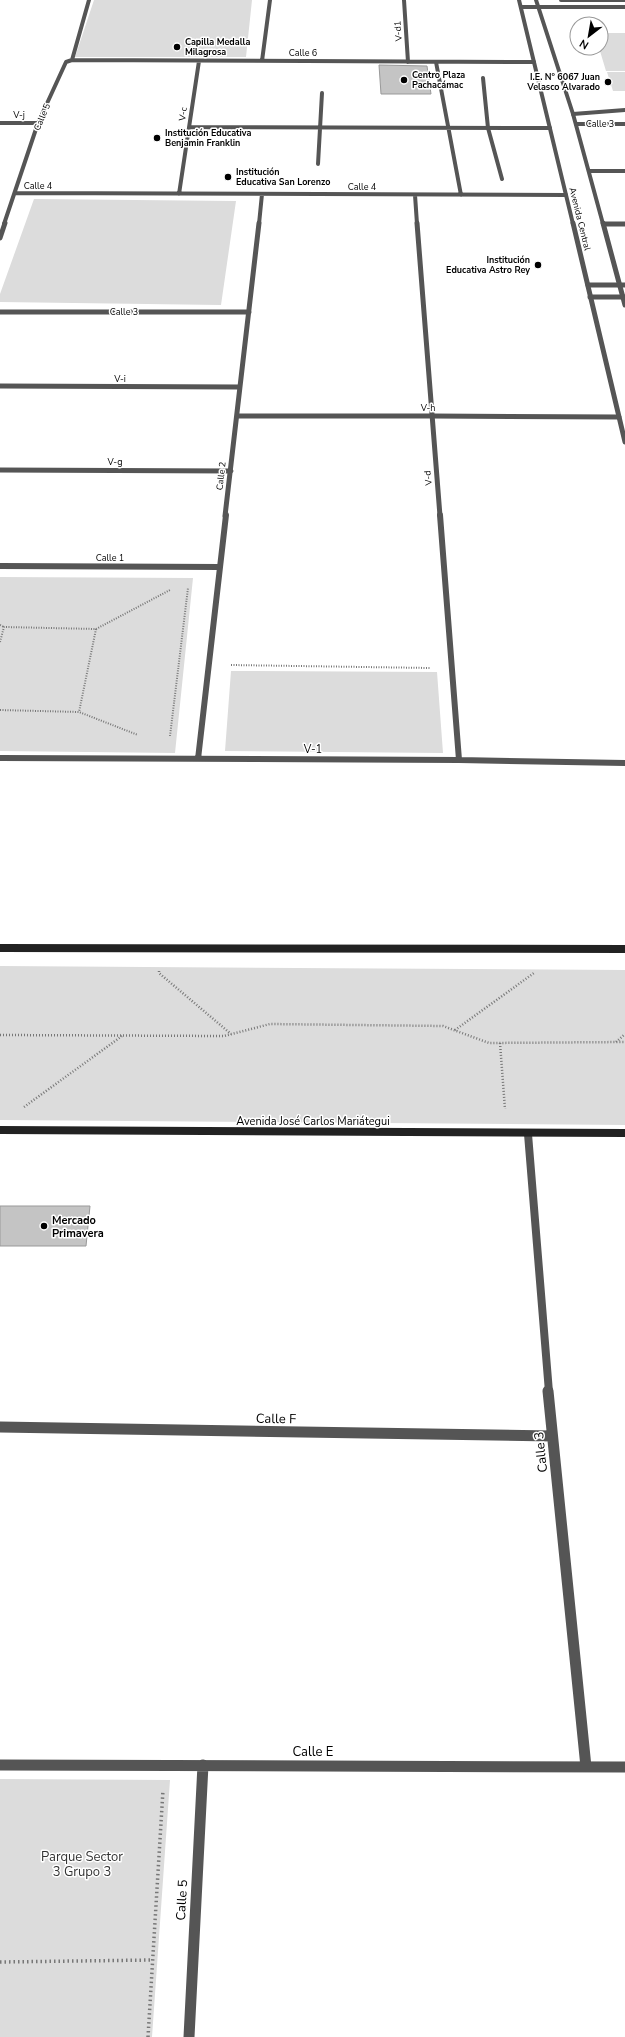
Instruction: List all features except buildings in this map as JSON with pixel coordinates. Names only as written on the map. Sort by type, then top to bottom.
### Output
[{"type":"main road","points":[[0,948],[625,949]]},
{"type":"main road","name":"Avenida José Carlos Mariátegui","points":[[0,1130],[625,1134]]},
{"type":"street","name":"Calle 5","points":[[0,238],[38,123],[66,62],[72,60],[90,0]]},
{"type":"street","points":[[262,61],[270,0]]},
{"type":"street","name":"V-d1","points":[[404,0],[408,62]]},
{"type":"street","name":"Avenida Central","points":[[519,0],[625,442]]},
{"type":"street","name":"Avenida Central","points":[[536,0],[576,124],[625,305]]},
{"type":"street","points":[[561,0],[625,0]]},
{"type":"street","points":[[521,7],[625,7]]},
{"type":"street","name":"Calle 6","points":[[72,60],[534,62]]},
{"type":"street","name":"V-c","points":[[180,194],[199,61]]},
{"type":"street","points":[[436,62],[461,195]]},
{"type":"street","points":[[483,78],[488,128],[502,178]]},
{"type":"street","points":[[318,164],[322,93]]},
{"type":"street","points":[[573,114],[625,110]]},
{"type":"street","name":"V-j","points":[[0,123],[38,123]]},
{"type":"street","name":"Calle 3","points":[[576,124],[625,124]]},
{"type":"street","points":[[189,127],[550,128]]},
{"type":"street","points":[[589,171],[625,171]]},
{"type":"street","name":"Calle 4","points":[[15,194],[566,195]]},
{"type":"street","name":"Calle 2","points":[[198,759],[262,194]]},
{"type":"street","name":"V-d","points":[[415,195],[459,760]]},
{"type":"street","points":[[604,224],[625,224]]},
{"type":"street","points":[[588,285],[625,285]]},
{"type":"street","points":[[590,297],[624,297]]},
{"type":"street","name":"Calle 3","points":[[0,312],[249,312]]},
{"type":"street","name":"V-i","points":[[0,386],[240,387]]},
{"type":"street","name":"V-h","points":[[237,416],[619,417]]},
{"type":"street","name":"V-g","points":[[0,470],[231,471]]},
{"type":"street","name":"Calle 1","points":[[0,566],[220,567]]},
{"type":"street","name":"V-1","points":[[0,758],[459,760],[625,763]]},
{"type":"street","name":"Calle 3","points":[[528,1134],[552,1436],[586,1767]]},
{"type":"street","name":"Calle F","points":[[0,1427],[552,1436]]},
{"type":"street","name":"Calle E","points":[[0,1765],[625,1767]]},
{"type":"street","name":"Calle 5","points":[[189,2037],[203,1765]]},
{"type":"path","points":[[0,625],[4,627],[96,629],[176,587]]},
{"type":"path","points":[[170,740],[188,587]]},
{"type":"path","points":[[0,642],[4,627]]},
{"type":"path","points":[[0,710],[79,712],[96,629]]},
{"type":"path","points":[[209,665],[452,668]]},
{"type":"path","points":[[159,948],[159,973],[232,1034]]},
{"type":"path","points":[[454,1030],[536,972],[534,949]]},
{"type":"path","points":[[0,1035],[224,1036],[270,1024],[443,1026],[489,1043],[625,1042]]},
{"type":"path","points":[[616,1042],[625,1034]]},
{"type":"path","points":[[18,1111],[123,1036]]},
{"type":"path","points":[[500,1043],[507,1133]]},
{"type":"path","points":[[148,2037],[163,1785]]},
{"type":"path","points":[[0,1962],[153,1960]]},
{"type":"green space","points":[[94,0],[252,0],[246,57],[75,57]]},
{"type":"green space","points":[[609,33],[625,33],[625,71],[606,71],[602,56],[609,56]]},
{"type":"green space","points":[[607,72],[625,72],[625,91],[613,91]]},
{"type":"green space","points":[[34,199],[236,201],[221,305],[0,302],[0,294]]},
{"type":"green space","points":[[0,577],[193,578],[175,753],[0,751]]},
{"type":"green space","points":[[231,671],[437,672],[443,753],[225,751]]},
{"type":"green space","points":[[0,966],[625,970],[625,1125],[0,1120]]},
{"type":"green space","name":"Parque Sector 3 Grupo 3","points":[[0,1779],[170,1780],[152,2037],[0,2037]]},
{"type":"place","name":"Capilla Medalla Milagrosa","points":[[177,47]]},
{"type":"place","name":"Centro Plaza Pachacámac","points":[[404,80]]},
{"type":"place","name":"I.E. N° 6067 Juan Velasco Alvarado","points":[[608,82]]},
{"type":"place","name":"Institución Educativa Benjamin Franklin","points":[[157,138]]},
{"type":"place","name":"Institución Educativa San Lorenzo","points":[[228,177]]},
{"type":"place","name":"Institución Educativa Astro Rey","points":[[538,265]]},
{"type":"place","name":"Mercado Primavera","points":[[44,1226]]}]
